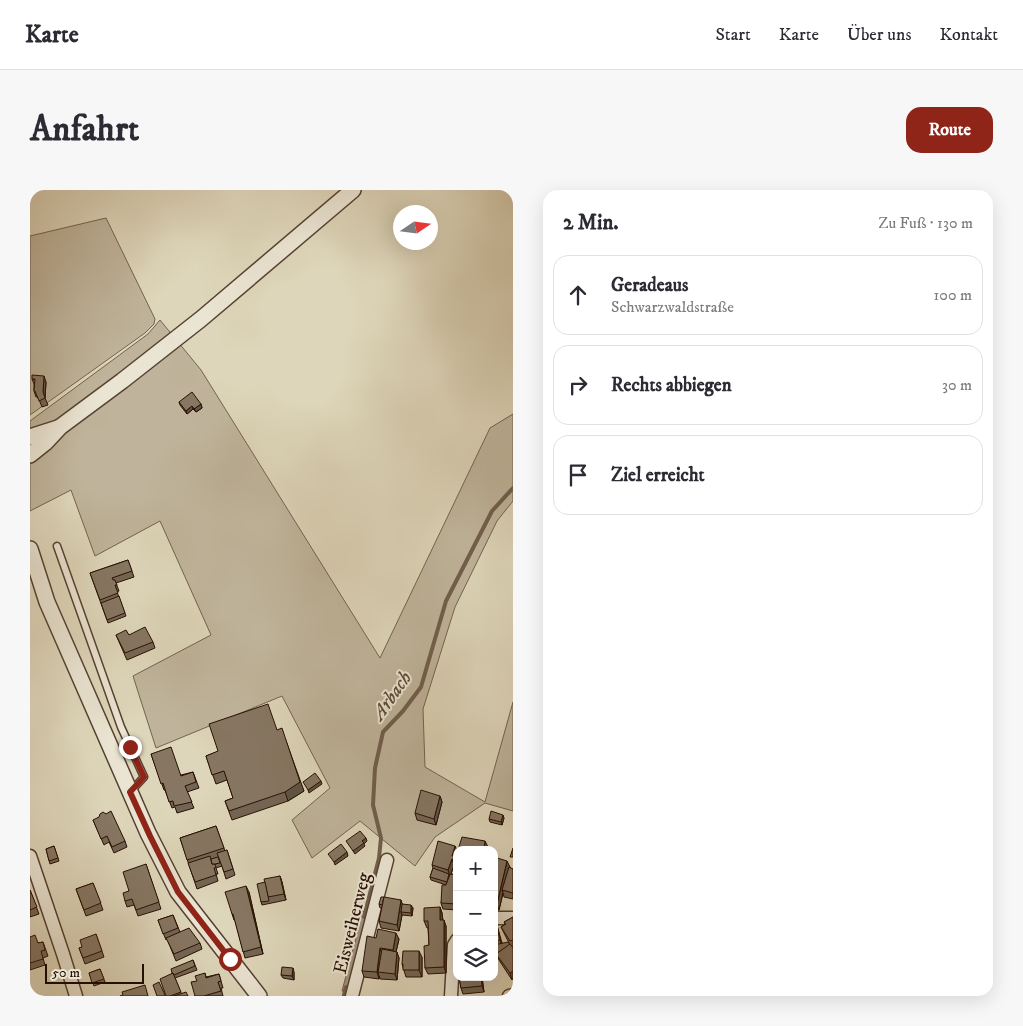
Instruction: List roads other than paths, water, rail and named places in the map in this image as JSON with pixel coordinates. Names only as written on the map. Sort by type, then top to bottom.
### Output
[{"type":"street","points":[[30,455],[60,427],[201,319],[353,190]]},
{"type":"street","points":[[30,436],[60,427]]},
{"type":"street","points":[[30,549],[47,602],[130,792],[178,892],[259,996]]},
{"type":"street","points":[[30,575],[47,602]]},
{"type":"street","points":[[30,857],[76,996]]},
{"type":"street","name":"Eisweiherweg","points":[[352,996],[387,860]]},
{"type":"street","points":[[498,918],[513,918]]},
{"type":"street","points":[[451,996],[453,962]]},
{"type":"street","points":[[509,996],[513,995]]},
{"type":"lane","points":[[57,546],[121,727],[144,777],[130,792]]},
{"type":"waterway","name":"Arbach","points":[[364,917],[379,858],[381,838],[373,805],[375,768],[383,732],[403,711],[421,687],[446,601],[492,511],[513,488]]},
{"type":"waterway","name":"Arbach","points":[[344,995],[346,987]]}]
